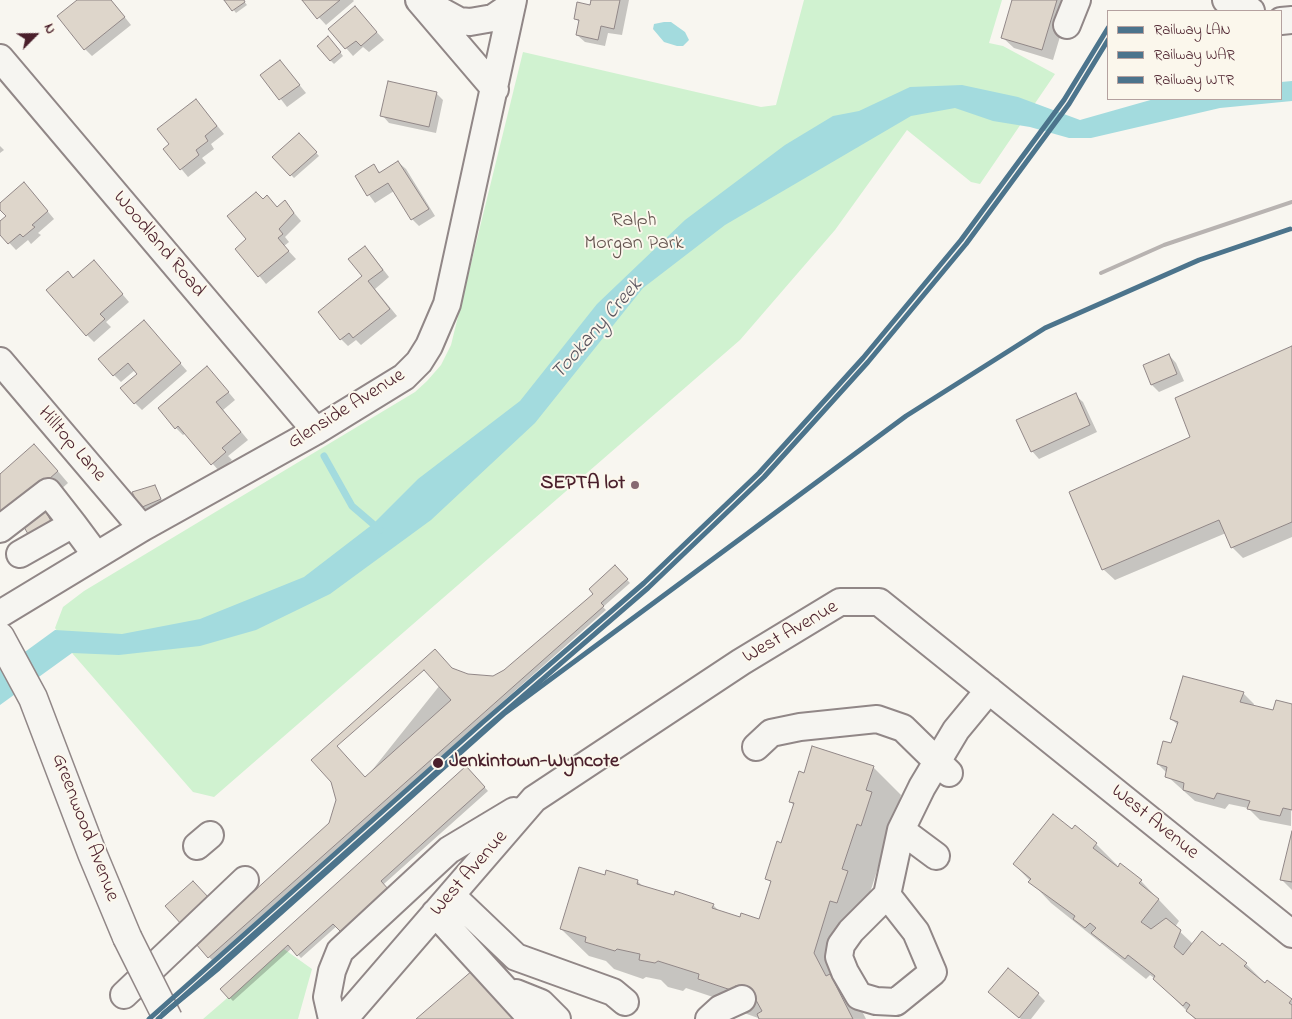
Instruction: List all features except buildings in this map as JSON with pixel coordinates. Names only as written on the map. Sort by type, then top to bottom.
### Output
[{"type":"main road","name":"Greenwood Avenue","points":[[5,645],[33,698],[127,937],[168,1019]]},
{"type":"street","points":[[420,0],[459,21],[470,22],[494,18],[512,3]]},
{"type":"street","points":[[420,0],[495,89]]},
{"type":"street","points":[[1068,25],[1077,0]]},
{"type":"street","points":[[1226,0],[1249,10]]},
{"type":"street","name":"Glenside Avenue","points":[[0,614],[142,528],[316,431],[404,377],[419,362],[429,346],[447,304],[495,89],[512,3]]},
{"type":"street","name":"Woodland Road","points":[[0,58],[316,431]]},
{"type":"street","name":"Hilltop Lane","points":[[0,362],[142,528]]},
{"type":"street","points":[[47,586],[0,530],[48,492],[96,555]]},
{"type":"street","points":[[20,554],[73,524]]},
{"type":"street","name":"West Avenue","points":[[344,1019],[534,799],[741,662],[840,602],[879,602],[1292,934]]},
{"type":"street","points":[[887,895],[901,830],[922,787],[943,768],[956,730],[989,690]]},
{"type":"street","points":[[756,747],[771,733],[800,727],[877,718],[903,728],[943,768]]},
{"type":"street","points":[[332,1019],[327,997],[332,971],[340,951],[449,850],[534,799]]},
{"type":"street","points":[[901,830],[936,856]]},
{"type":"street","points":[[124,995],[245,880]]},
{"type":"street","points":[[443,904],[505,988],[532,1019]]},
{"type":"street","points":[[443,904],[516,957],[613,992],[625,1002]]},
{"type":"street","points":[[505,988],[541,1003],[556,1019]]},
{"type":"street","points":[[708,1019],[720,1009],[742,999]]},
{"type":"green space","name":"Ralph Morgan Park","points":[[804,0],[1002,0],[989,43],[1003,46],[1055,74],[980,184],[971,182],[907,130],[835,230],[740,340],[214,797],[193,792],[72,653],[55,628],[63,607],[84,591],[415,392],[441,365],[451,345],[523,52],[761,107],[776,105]]},
{"type":"green space","points":[[284,949],[312,969],[298,1019],[203,1019]]},
{"type":"water","points":[[671,22],[685,32],[689,40],[683,46],[664,42],[653,29],[654,24]]},
{"type":"water","name":"Tookany Creek","points":[[1292,81],[1292,101],[1220,108],[1091,138],[1069,138],[1030,127],[993,121],[955,108],[911,116],[725,225],[643,288],[535,423],[431,520],[330,594],[256,630],[200,646],[119,655],[72,653],[0,705],[0,670],[55,630],[122,634],[200,619],[304,577],[373,524],[418,479],[520,401],[597,304],[685,220],[785,145],[833,116],[859,111],[910,87],[962,85],[1018,97],[1080,120],[1150,100],[1282,100],[1282,82]]},
{"type":"waterway","points":[[324,456],[352,506],[380,530]]},
{"type":"railway","points":[[1101,273],[1164,245],[1292,202]]},
{"type":"rail line","name":"LAN","points":[[149,1019],[482,723],[644,583],[759,473],[863,358],[961,240],[1064,100],[1107,30]]},
{"type":"rail line","name":"WAR","points":[[158,1019],[486,728],[648,588],[764,477],[868,362],[966,244],[1069,104],[1107,42]]},
{"type":"rail line","name":"WTR","points":[[163,1014],[219,968],[505,713],[906,416],[1045,328],[1199,260],[1290,229]]},
{"type":"place","name":"SEPTA lot","points":[[635,485]]},
{"type":"place","name":"Jenkintown-Wyncote","points":[[438,763]]}]
